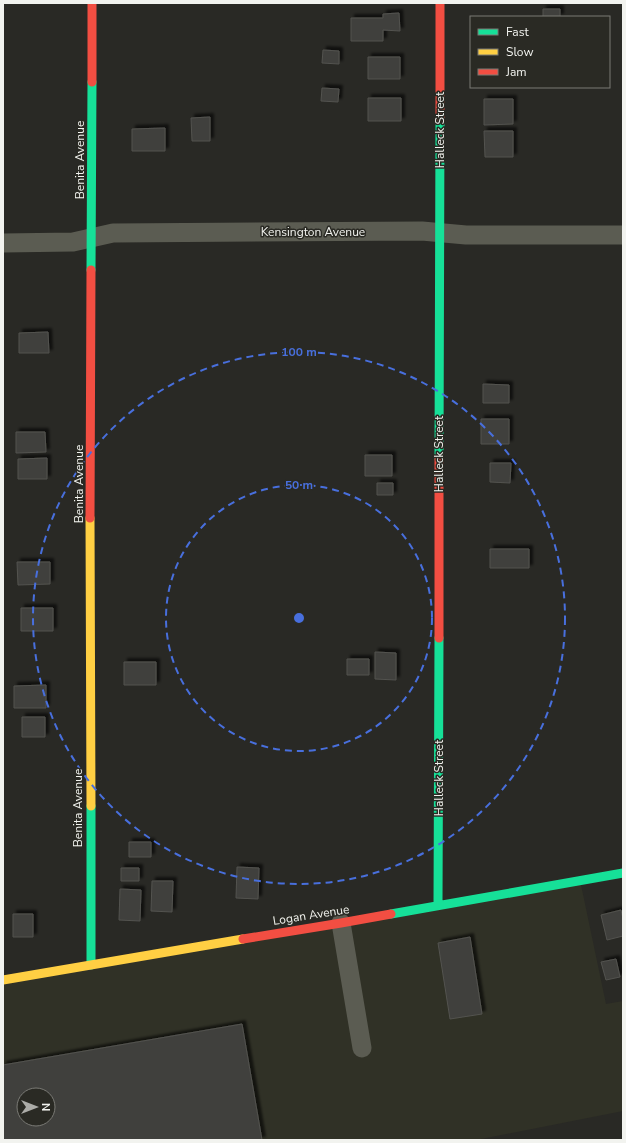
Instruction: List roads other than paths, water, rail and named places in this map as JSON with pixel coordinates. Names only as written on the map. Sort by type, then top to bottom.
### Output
[{"type":"street","name":"Benita Avenue","points":[[91,965],[90,634],[92,3]]},
{"type":"street","name":"Halleck Street","points":[[438,905],[440,3]]},
{"type":"street","name":"Kensington Avenue","points":[[3,243],[73,242],[113,233],[414,231],[466,235],[623,235]]},
{"type":"street","name":"Logan Avenue","points":[[3,980],[341,923],[623,873]]},
{"type":"street","points":[[341,923],[362,1048]]}]
